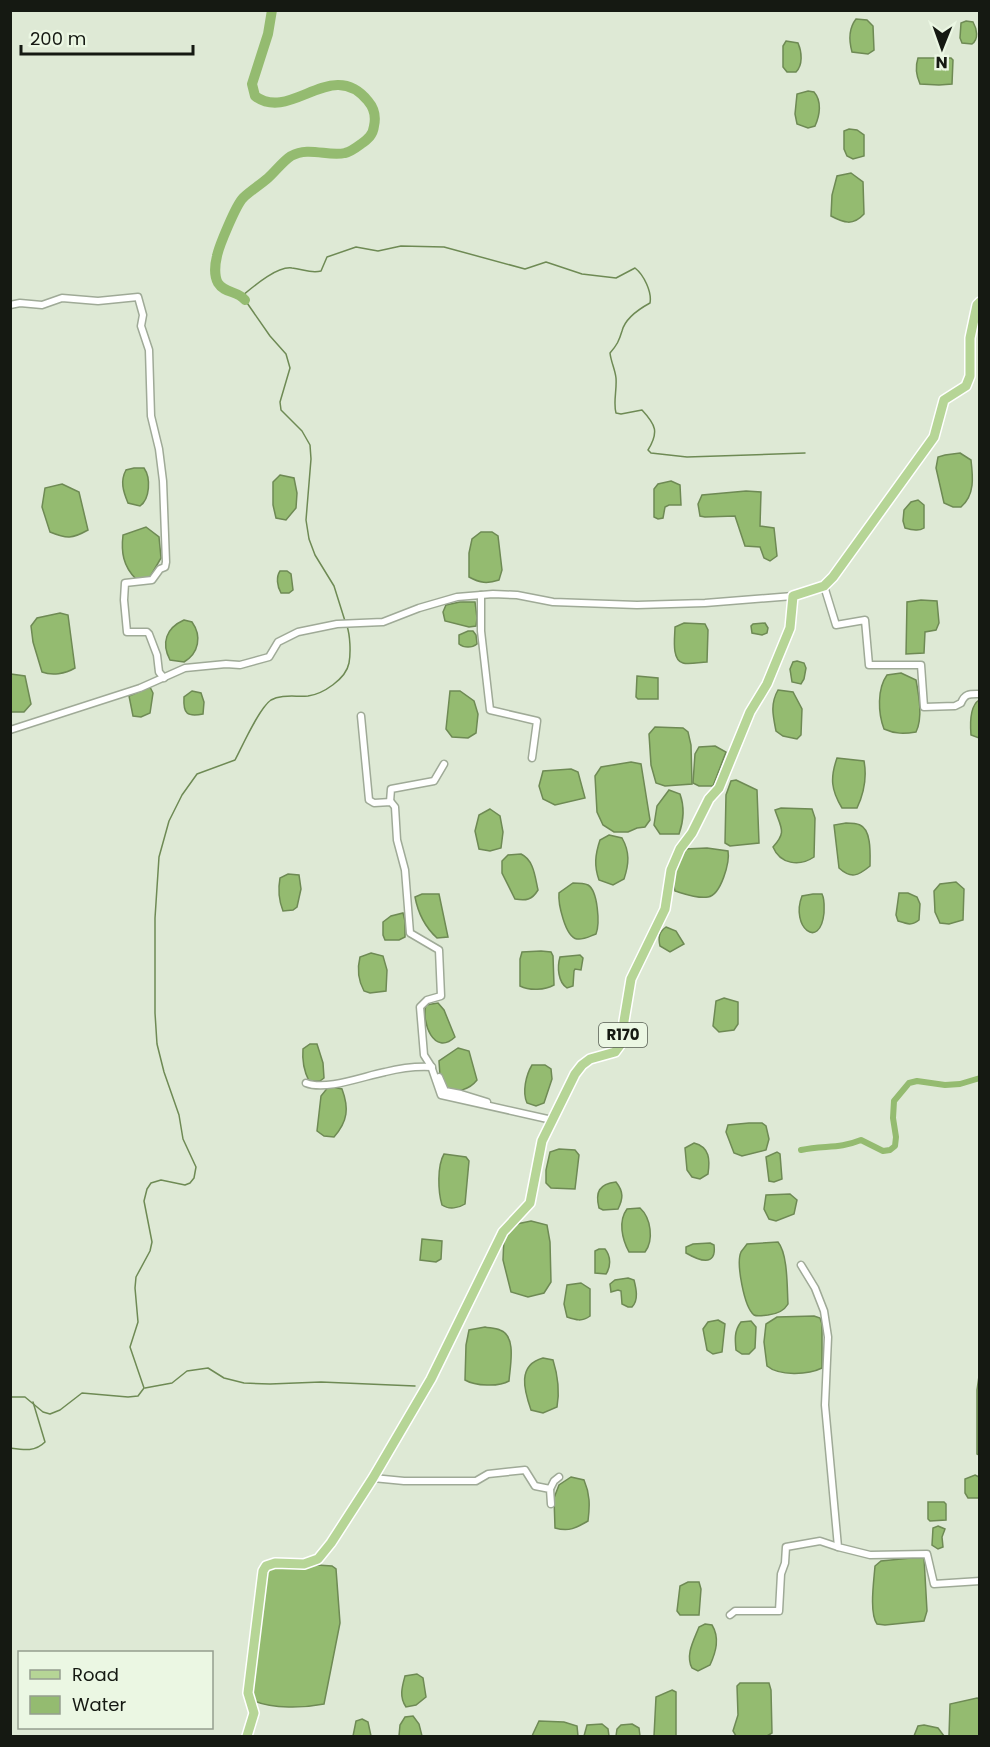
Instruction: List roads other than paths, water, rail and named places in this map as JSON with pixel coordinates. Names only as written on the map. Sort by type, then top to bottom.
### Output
[{"type":"main road","points":[[792,596],[824,586],[934,437],[944,400],[966,386],[970,376],[970,338],[977,305],[980,302]]},
{"type":"main road","name":"R170","points":[[247,1737],[254,1713],[248,1693],[263,1571],[266,1566],[275,1563],[304,1564],[318,1558],[331,1544],[431,1379],[503,1232],[530,1203],[542,1141],[575,1074],[590,1059],[615,1052],[623,1041],[631,979],[664,909],[671,870],[680,849],[692,833],[709,799],[722,781],[750,712],[767,684],[790,628],[792,596]]},
{"type":"street","points":[[10,305],[20,303],[42,305],[62,298],[98,301],[138,297],[143,315],[141,326],[149,350],[151,416],[159,449],[163,481],[165,567],[160,569],[152,580],[125,583],[124,600],[127,632],[147,632],[149,634],[157,655],[159,672],[164,678]]},
{"type":"street","points":[[824,586],[836,625],[865,620],[869,665],[921,665],[924,707],[955,706],[961,703],[963,697],[968,694],[980,694]]},
{"type":"street","points":[[481,595],[481,631],[490,710],[537,721],[532,758]]},
{"type":"street","points":[[10,730],[140,688],[185,668],[240,665],[269,657],[278,642],[298,632],[353,622],[383,622],[457,597],[517,595],[553,602],[636,605],[705,603],[792,596]]},
{"type":"street","points":[[361,716],[369,800],[374,803],[390,802],[395,807],[397,840],[405,870],[410,933],[439,950],[441,996],[427,1000],[420,1008],[423,1054],[434,1068],[446,1091],[534,1113],[552,1120]]},
{"type":"street","points":[[390,802],[392,789],[434,781],[444,764]]},
{"type":"street","points":[[306,1083],[312,1086],[341,1083],[404,1068],[431,1066]]},
{"type":"street","points":[[801,1265],[815,1288],[824,1311],[828,1338],[825,1405],[838,1547]]},
{"type":"street","points":[[373,1478],[404,1481],[476,1481],[488,1474],[525,1470],[535,1486],[550,1489]]},
{"type":"street","points":[[551,1504],[550,1489],[559,1477]]},
{"type":"street","points":[[730,1615],[735,1611],[779,1611],[786,1547],[820,1541],[870,1555],[927,1554],[934,1584],[980,1581]]},
{"type":"water","points":[[856,19],[867,20],[873,26],[874,50],[868,54],[852,52],[850,35]]},
{"type":"water","points":[[973,22],[976,28],[977,34],[972,44],[962,43],[960,38],[961,23]]},
{"type":"water","points":[[786,41],[798,43],[801,62],[796,72],[787,72],[783,67],[783,46]]},
{"type":"water","points":[[918,58],[951,58],[953,60],[952,84],[920,84],[916,71]]},
{"type":"water","points":[[814,92],[817,96],[819,108],[815,126],[808,128],[797,124],[795,114],[797,94]]},
{"type":"water","points":[[857,130],[864,135],[864,156],[853,159],[847,156],[844,149],[844,131]]},
{"type":"water","points":[[851,173],[863,182],[864,214],[848,222],[831,216],[832,195],[837,176]]},
{"type":"water","points":[[960,453],[971,460],[972,485],[966,502],[961,507],[953,507],[944,503],[936,468],[938,457]]},
{"type":"water","points":[[144,468],[148,477],[148,494],[140,506],[128,503],[123,486],[126,470]]},
{"type":"water","points":[[280,475],[294,478],[297,493],[296,508],[286,520],[276,518],[273,505],[273,482]]},
{"type":"water","points":[[671,481],[680,485],[681,505],[665,507],[663,518],[658,519],[654,517],[654,489],[658,484]]},
{"type":"water","points":[[62,484],[79,492],[88,530],[78,535],[65,537],[50,532],[42,507],[45,488]]},
{"type":"water","points":[[761,492],[760,526],[774,528],[777,556],[770,561],[764,558],[760,547],[745,546],[735,516],[700,516],[698,504],[702,495]]},
{"type":"water","points":[[918,500],[924,505],[924,528],[912,530],[905,528],[904,510],[911,502]]},
{"type":"water","points":[[146,527],[159,537],[161,558],[150,577],[136,579],[128,569],[124,558],[123,535]]},
{"type":"water","points":[[481,532],[492,532],[498,536],[502,570],[499,580],[484,582],[469,577],[469,553],[472,539]]},
{"type":"water","points":[[280,571],[287,571],[291,574],[293,590],[289,593],[281,593],[278,585]]},
{"type":"water","points":[[937,601],[939,623],[936,630],[925,632],[924,653],[906,654],[907,602]]},
{"type":"water","points":[[475,602],[476,626],[469,627],[445,621],[443,612],[446,605]]},
{"type":"water","points":[[60,613],[68,615],[75,668],[67,672],[50,674],[42,672],[31,626],[37,618]]},
{"type":"water","points":[[184,620],[192,622],[195,627],[198,638],[196,649],[184,662],[170,660],[166,648],[167,637],[173,627]]},
{"type":"water","points":[[684,623],[705,624],[708,630],[707,662],[685,664],[679,661],[674,647],[675,627]]},
{"type":"water","points":[[765,623],[768,628],[767,633],[762,635],[752,633],[753,624]]},
{"type":"water","points":[[473,631],[476,635],[477,644],[468,647],[459,644],[459,635]]},
{"type":"water","points":[[793,662],[804,663],[806,668],[801,684],[792,682],[790,669]]},
{"type":"water","points":[[901,673],[916,680],[920,714],[916,732],[892,732],[884,729],[882,723],[881,687],[887,675]]},
{"type":"water","points":[[11,674],[25,676],[31,704],[24,712],[11,712]]},
{"type":"water","points":[[637,676],[658,678],[658,699],[638,699],[636,697]]},
{"type":"water","points":[[150,687],[153,693],[150,713],[141,717],[133,716],[129,696]]},
{"type":"water","points":[[778,690],[793,692],[802,709],[801,735],[797,739],[783,736],[776,731],[773,705]]},
{"type":"water","points":[[192,691],[201,693],[204,702],[203,714],[193,715],[185,711],[184,697]]},
{"type":"water","points":[[450,691],[460,691],[474,701],[478,714],[476,733],[468,738],[452,737],[446,729]]},
{"type":"water","points":[[979,700],[979,738],[971,735],[971,715]]},
{"type":"water","points":[[655,727],[683,728],[688,732],[691,745],[692,784],[665,786],[656,783],[651,765],[649,734]]},
{"type":"water","points":[[715,746],[726,752],[713,786],[699,786],[693,783],[695,754],[699,747]]},
{"type":"water","points":[[837,758],[864,761],[864,785],[857,808],[842,808],[836,795],[833,772]]},
{"type":"water","points":[[631,762],[641,764],[650,820],[645,827],[628,832],[614,832],[603,825],[597,812],[595,776],[601,767]]},
{"type":"water","points":[[571,769],[578,772],[585,798],[555,805],[543,799],[539,786],[543,771]]},
{"type":"water","points":[[736,780],[757,790],[759,843],[730,846],[725,843],[726,795],[731,781]]},
{"type":"water","points":[[669,790],[680,794],[682,799],[683,814],[679,834],[660,834],[654,825],[657,806]]},
{"type":"water","points":[[781,808],[812,809],[815,818],[814,857],[796,863],[785,860],[776,853],[773,847],[782,830],[775,810]]},
{"type":"water","points":[[490,809],[500,816],[503,832],[501,848],[490,851],[479,849],[475,831],[479,815]]},
{"type":"water","points":[[857,824],[864,828],[870,844],[870,866],[854,875],[847,874],[839,868],[834,825]]},
{"type":"water","points":[[609,835],[622,838],[628,858],[624,879],[613,885],[599,880],[596,865],[600,840]]},
{"type":"water","points":[[707,848],[728,851],[726,870],[717,891],[713,895],[704,897],[675,891],[672,879],[685,849]]},
{"type":"water","points":[[521,854],[529,860],[538,890],[526,900],[515,899],[502,873],[502,861],[508,855]]},
{"type":"water","points":[[288,874],[299,875],[301,889],[297,907],[283,911],[279,882],[280,878]]},
{"type":"water","points":[[956,882],[964,889],[963,920],[949,924],[940,923],[935,912],[934,891],[940,884]]},
{"type":"water","points":[[573,883],[586,884],[591,888],[597,908],[596,934],[582,939],[573,937],[569,932],[560,904],[559,893]]},
{"type":"water","points":[[899,893],[908,893],[917,897],[920,904],[919,920],[916,922],[909,924],[898,921],[896,915]]},
{"type":"water","points":[[422,894],[439,894],[448,937],[437,938],[426,924],[415,897]]},
{"type":"water","points":[[822,894],[824,913],[817,931],[812,932],[803,925],[799,907],[802,896]]},
{"type":"water","points":[[403,913],[405,937],[399,940],[385,940],[383,922],[391,916]]},
{"type":"water","points":[[666,927],[676,931],[684,944],[670,952],[659,943],[660,933]]},
{"type":"water","points":[[522,952],[551,952],[553,956],[554,985],[537,989],[520,986]]},
{"type":"water","points":[[371,953],[383,956],[387,970],[386,991],[370,993],[364,991],[362,987],[359,974],[360,957]]},
{"type":"water","points":[[580,955],[583,958],[581,970],[575,969],[573,986],[567,988],[559,974],[560,957]]},
{"type":"water","points":[[724,998],[738,1002],[738,1024],[734,1030],[719,1032],[713,1026],[716,1001]]},
{"type":"water","points":[[438,1003],[444,1010],[455,1037],[448,1042],[441,1043],[435,1040],[427,1028],[426,1005]]},
{"type":"water","points":[[310,1044],[317,1044],[323,1063],[324,1078],[320,1081],[309,1081],[305,1069],[303,1049]]},
{"type":"water","points":[[458,1048],[469,1051],[477,1080],[467,1088],[454,1091],[445,1088],[440,1076],[439,1061]]},
{"type":"water","points":[[532,1065],[545,1065],[551,1069],[552,1079],[544,1103],[536,1106],[527,1103],[525,1094],[526,1079]]},
{"type":"water","points":[[329,1086],[342,1089],[346,1102],[345,1120],[334,1137],[324,1136],[317,1131],[321,1096]]},
{"type":"water","points":[[762,1123],[766,1126],[769,1139],[766,1150],[742,1156],[734,1153],[726,1132],[728,1125]]},
{"type":"water","points":[[694,1143],[706,1151],[709,1159],[708,1174],[700,1179],[692,1177],[687,1170],[685,1148]]},
{"type":"water","points":[[559,1149],[575,1150],[579,1155],[575,1189],[551,1188],[546,1183],[550,1152]]},
{"type":"water","points":[[777,1152],[780,1154],[782,1179],[774,1182],[769,1181],[766,1157]]},
{"type":"water","points":[[444,1154],[466,1157],[469,1161],[465,1204],[457,1207],[442,1205],[439,1172]]},
{"type":"water","points":[[616,1182],[622,1196],[618,1209],[599,1208],[598,1193],[602,1187]]},
{"type":"water","points":[[790,1194],[797,1200],[794,1214],[776,1221],[769,1219],[764,1209],[766,1195]]},
{"type":"water","points":[[640,1208],[649,1223],[650,1241],[645,1252],[629,1252],[623,1236],[624,1214],[627,1209]]},
{"type":"water","points":[[531,1221],[547,1225],[550,1242],[551,1282],[544,1293],[528,1297],[511,1292],[503,1260],[504,1237],[512,1225]]},
{"type":"water","points":[[422,1239],[442,1241],[441,1259],[436,1262],[420,1260]]},
{"type":"water","points":[[778,1242],[784,1254],[788,1304],[777,1313],[756,1316],[750,1310],[742,1285],[741,1252],[747,1244]]},
{"type":"water","points":[[710,1243],[714,1245],[714,1252],[710,1259],[701,1260],[686,1253],[686,1247],[693,1244]]},
{"type":"water","points":[[605,1249],[609,1258],[606,1274],[595,1273],[595,1251]]},
{"type":"water","points":[[628,1278],[634,1280],[636,1290],[636,1301],[632,1307],[622,1304],[621,1291],[611,1292],[610,1284],[615,1280]]},
{"type":"water","points":[[581,1283],[590,1289],[590,1316],[579,1320],[567,1317],[564,1304],[567,1285]]},
{"type":"water","points":[[814,1316],[820,1318],[822,1324],[822,1368],[809,1372],[786,1373],[767,1366],[764,1342],[766,1324],[777,1317]]},
{"type":"water","points":[[718,1320],[725,1324],[722,1352],[713,1354],[707,1350],[703,1329],[708,1322]]},
{"type":"water","points":[[751,1321],[756,1327],[755,1348],[749,1354],[742,1354],[736,1350],[736,1332],[741,1322]]},
{"type":"water","points":[[485,1327],[500,1330],[509,1338],[511,1352],[509,1381],[505,1383],[481,1385],[465,1380],[469,1330]]},
{"type":"water","points":[[543,1358],[553,1360],[558,1389],[557,1407],[543,1413],[531,1410],[526,1394],[525,1379],[529,1366]]},
{"type":"water","points":[[979,1376],[979,1455],[977,1454],[977,1390]]},
{"type":"water","points":[[975,1475],[979,1477],[979,1498],[968,1498],[965,1493],[965,1479]]},
{"type":"water","points":[[571,1477],[584,1480],[589,1500],[588,1521],[572,1529],[564,1530],[555,1528],[554,1498],[559,1485]]},
{"type":"water","points":[[928,1502],[946,1504],[946,1520],[930,1521],[928,1519]]},
{"type":"water","points":[[938,1526],[945,1529],[942,1537],[943,1547],[938,1549],[932,1545],[933,1528]]},
{"type":"water","points":[[924,1558],[927,1611],[924,1621],[877,1624],[873,1612],[875,1566],[881,1561]]},
{"type":"water","points":[[332,1566],[336,1569],[340,1623],[324,1704],[289,1707],[254,1701],[251,1688],[266,1573],[271,1568]]},
{"type":"water","points":[[688,1582],[699,1582],[701,1589],[699,1615],[680,1615],[677,1611],[680,1586]]},
{"type":"water","points":[[705,1624],[712,1625],[716,1635],[716,1645],[710,1665],[698,1671],[692,1668],[689,1658],[699,1627]]},
{"type":"water","points":[[417,1674],[423,1678],[426,1697],[416,1705],[406,1707],[402,1696],[405,1676]]},
{"type":"water","points":[[740,1683],[769,1683],[772,1733],[767,1736],[736,1736],[733,1731],[738,1715],[737,1686]]},
{"type":"water","points":[[672,1690],[676,1692],[676,1736],[654,1736],[656,1697]]},
{"type":"water","points":[[979,1699],[979,1736],[949,1736],[950,1704]]},
{"type":"water","points":[[413,1716],[419,1724],[422,1736],[399,1736],[400,1725],[405,1717]]},
{"type":"water","points":[[362,1719],[368,1722],[371,1736],[353,1736],[356,1721]]},
{"type":"water","points":[[539,1721],[564,1722],[577,1726],[578,1736],[532,1736]]},
{"type":"water","points":[[602,1724],[608,1729],[609,1736],[584,1736],[587,1725]]},
{"type":"water","points":[[632,1724],[639,1728],[640,1736],[616,1736],[617,1729],[621,1725]]},
{"type":"water","points":[[918,1726],[938,1728],[944,1736],[914,1736]]},
{"type":"waterway","points":[[245,300],[221,286],[215,273],[218,251],[240,202],[291,156],[305,152],[339,154],[347,152],[368,138],[373,132],[375,123],[375,116],[368,101],[354,89],[340,85],[326,87],[283,102],[269,102],[255,96],[252,84],[268,34],[272,10]]},
{"type":"waterway","points":[[242,296],[280,270],[292,268],[310,272],[321,271],[327,257],[356,247],[378,251],[401,246],[444,247],[525,269],[546,262],[582,274],[616,278],[635,268],[647,284],[650,303],[629,318],[618,343],[610,353],[616,378],[616,413],[642,410],[647,415],[655,433],[648,450],[651,453],[687,457],[805,453]]},
{"type":"waterway","points":[[245,300],[270,336],[286,354],[290,368],[280,402],[281,410],[302,431],[310,445],[306,520],[309,539],[315,555],[334,586],[345,621]]},
{"type":"waterway","points":[[10,1397],[25,1397],[43,1412],[50,1414],[60,1410],[82,1393],[128,1397],[138,1396],[144,1388],[130,1347],[138,1322],[136,1277],[150,1251],[152,1242],[144,1201],[151,1183],[161,1180],[185,1185],[194,1178],[196,1167],[183,1139],[179,1115],[157,1044],[155,918],[159,857],[169,821],[182,795],[197,774],[235,760],[266,704],[279,697],[314,695],[339,680],[347,669],[350,659],[347,626]]},
{"type":"waterway","points":[[801,1150],[846,1145],[861,1140],[883,1151],[890,1150],[895,1146],[896,1137],[893,1118],[894,1101],[909,1083],[917,1081],[945,1085],[960,1084],[980,1078]]},
{"type":"waterway","points":[[145,1388],[172,1383],[187,1371],[208,1368],[224,1378],[244,1383],[321,1382],[415,1386]]},
{"type":"waterway","points":[[10,1448],[33,1449],[45,1442],[33,1402]]}]
